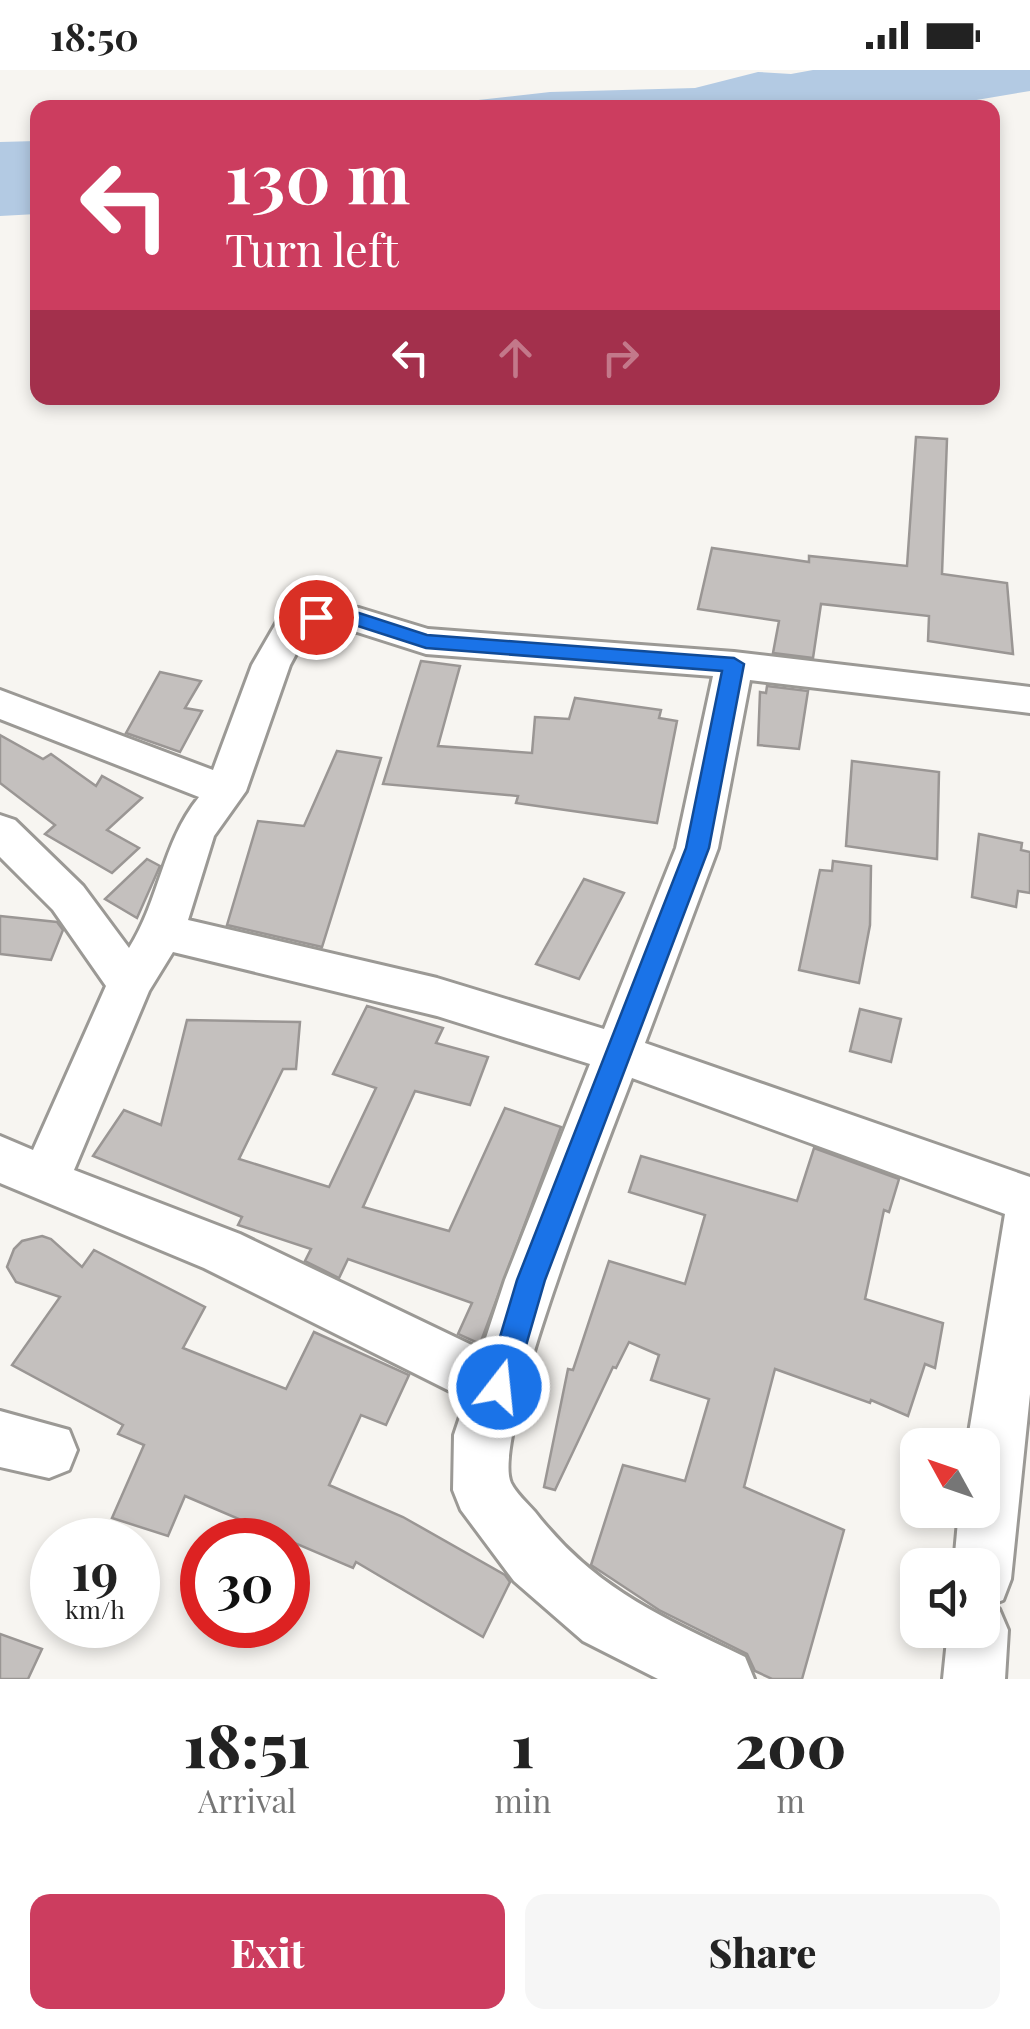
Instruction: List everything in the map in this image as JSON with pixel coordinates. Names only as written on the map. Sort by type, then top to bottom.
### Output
[{"type":"street","points":[[499,1387],[222,1251],[22,1170],[162,932],[196,831],[226,791],[270,665],[291,629],[316,617],[359,620],[426,641],[734,664],[1030,700]]},
{"type":"street","points":[[723,1679],[604,1620],[535,1560],[481,1490],[482,1435],[531,1280],[698,848],[734,664]]},
{"type":"street","points":[[0,704],[226,791]]},
{"type":"street","points":[[0,832],[68,898],[130,984]]},
{"type":"street","points":[[162,932],[437,997],[618,1053],[1030,1200]]},
{"type":"street","points":[[985,1548],[992,1466],[1030,1214]]},
{"type":"street","points":[[974,1679],[977,1648]]},
{"type":"water","points":[[813,70],[1030,70],[1030,91],[977,100],[478,100],[550,92],[695,88],[758,72],[791,74]]},
{"type":"water","points":[[30,141],[30,214],[0,216],[0,142]]},
{"type":"building","points":[[916,437],[947,439],[942,574],[1007,583],[1013,654],[928,641],[929,616],[821,604],[813,658],[773,653],[779,621],[698,609],[712,548],[809,562],[809,556],[907,566]]},
{"type":"building","points":[[421,661],[460,666],[438,746],[532,753],[535,717],[569,719],[575,698],[661,710],[659,718],[677,721],[657,823],[516,803],[518,796],[383,784]]},
{"type":"building","points":[[160,672],[201,681],[185,708],[202,711],[180,752],[126,733]]},
{"type":"building","points":[[767,686],[808,691],[799,749],[758,745],[760,692],[766,693]]},
{"type":"building","points":[[0,735],[43,759],[51,754],[96,786],[102,776],[142,798],[107,830],[139,848],[112,873],[45,834],[55,825],[0,783]]},
{"type":"building","points":[[337,751],[381,758],[322,947],[227,925],[258,821],[304,826]]},
{"type":"building","points":[[852,761],[939,772],[937,859],[846,846]]},
{"type":"building","points":[[979,834],[1022,843],[1021,850],[1030,852],[1030,893],[1018,891],[1016,907],[972,897]]},
{"type":"building","points":[[147,859],[160,866],[137,918],[105,899]]},
{"type":"building","points":[[833,861],[871,866],[870,925],[859,983],[799,970],[820,870],[832,871]]},
{"type":"building","points":[[584,879],[624,893],[579,979],[536,964]]},
{"type":"building","points":[[0,916],[57,922],[63,930],[51,960],[0,954]]},
{"type":"building","points":[[367,1006],[443,1028],[436,1043],[488,1057],[470,1105],[415,1091],[363,1207],[449,1231],[505,1108],[561,1127],[480,1344],[458,1334],[472,1303],[348,1259],[339,1278],[305,1261],[311,1249],[238,1225],[242,1217],[93,1156],[124,1110],[161,1125],[187,1020],[300,1022],[296,1069],[283,1069],[239,1159],[329,1187],[376,1088],[333,1074]]},
{"type":"building","points":[[860,1009],[901,1019],[891,1062],[850,1051]]},
{"type":"building","points":[[814,1148],[899,1179],[889,1212],[884,1210],[865,1299],[943,1323],[935,1368],[925,1364],[908,1416],[775,1369],[744,1487],[844,1530],[802,1679],[772,1679],[755,1671],[747,1654],[659,1610],[591,1565],[623,1465],[685,1481],[709,1399],[651,1380],[659,1355],[629,1342],[616,1368],[613,1367],[555,1490],[544,1487],[568,1369],[573,1370],[609,1261],[685,1284],[705,1215],[629,1192],[641,1156],[797,1201]]},
{"type":"building","points":[[42,1236],[51,1239],[82,1267],[94,1250],[205,1307],[183,1348],[286,1389],[314,1332],[409,1375],[386,1425],[361,1415],[329,1485],[403,1517],[505,1575],[510,1582],[483,1637],[356,1562],[353,1568],[310,1550],[310,1518],[236,1518],[185,1496],[168,1536],[160,1533],[160,1518],[112,1518],[144,1445],[118,1434],[123,1425],[12,1365],[60,1297],[16,1282],[7,1267],[22,1241]]},
{"type":"building","points":[[0,1634],[30,1648],[42,1649],[28,1679],[0,1679]]},
{"type":"route","points":[[316,617],[359,620],[426,641],[734,664],[698,848],[531,1280],[499,1387]]}]
